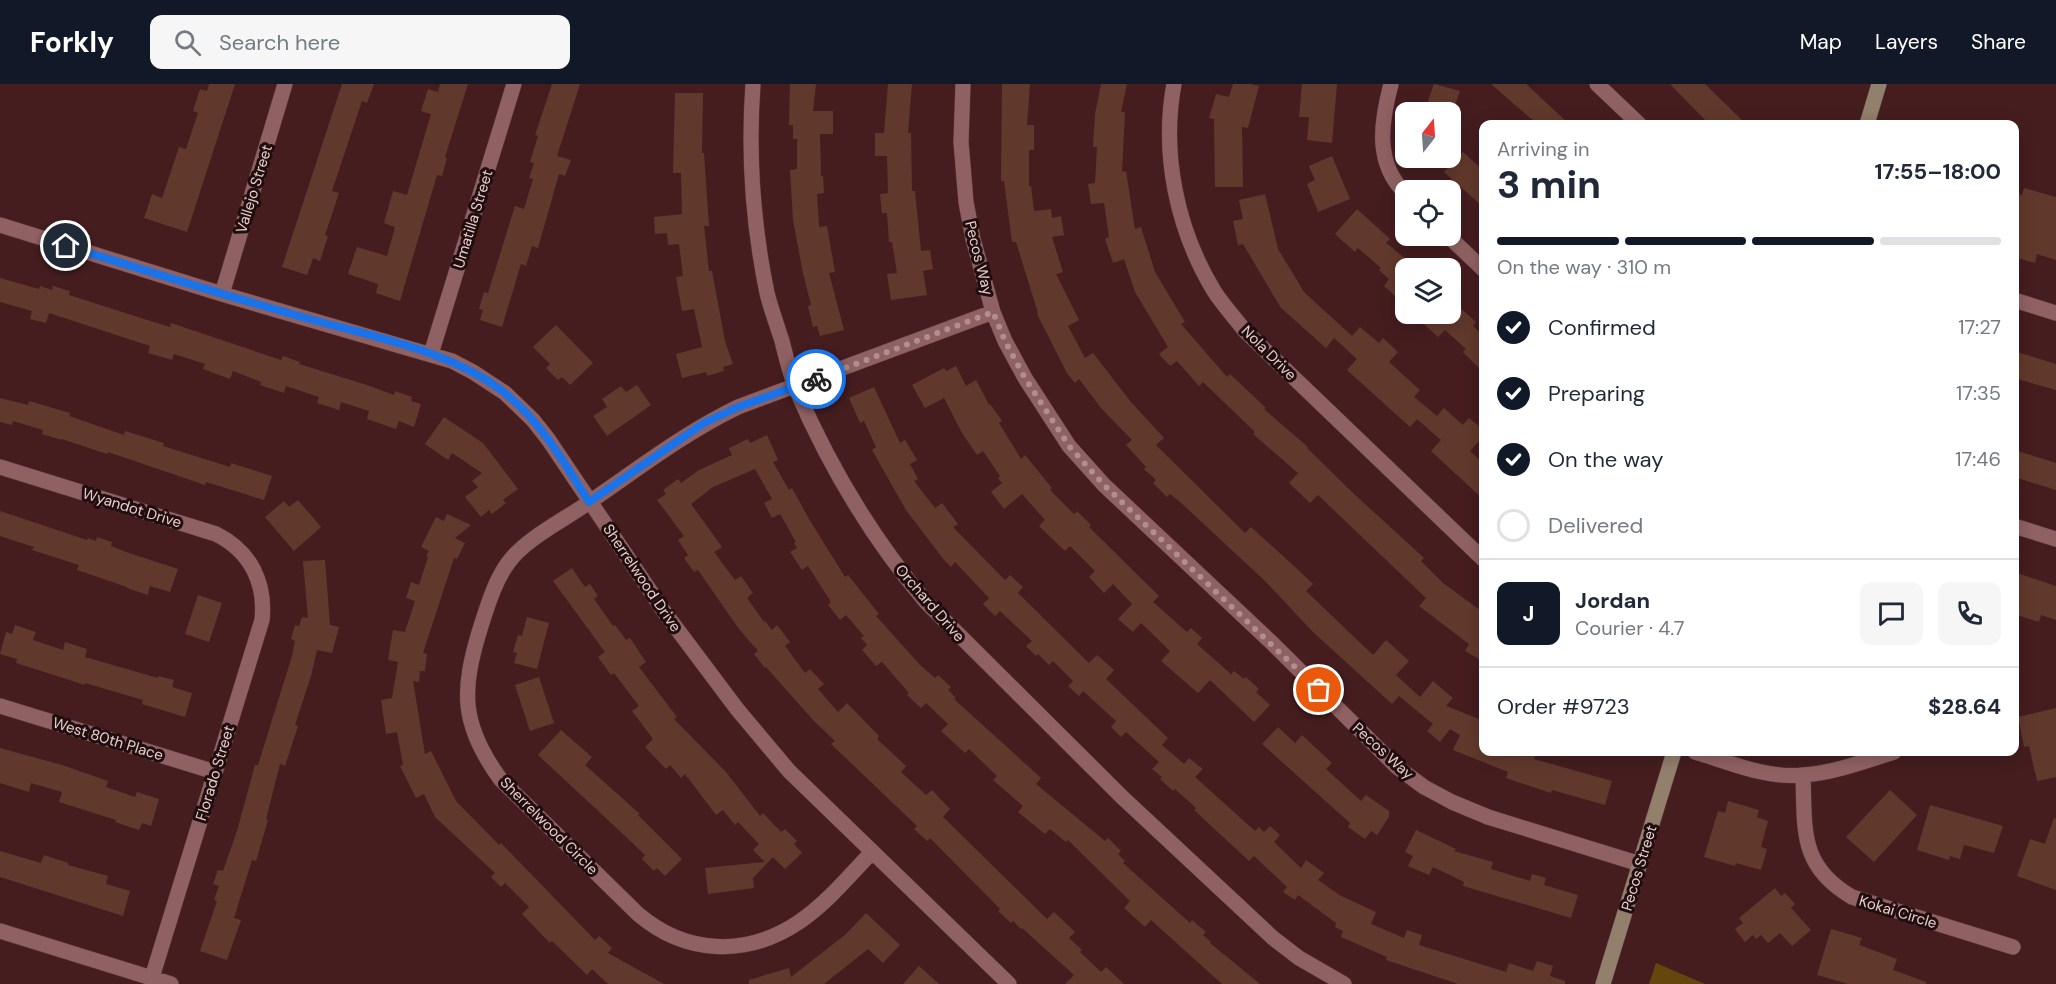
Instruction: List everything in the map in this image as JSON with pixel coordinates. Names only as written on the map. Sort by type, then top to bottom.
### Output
[{"type":"main road","points":[[1868,120],[1879,84]]},
{"type":"main road","name":"Pecos Street","points":[[1603,984],[1673,756]]},
{"type":"street","name":"Vallejo Street","points":[[222,294],[285,84]]},
{"type":"street","name":"Umatilla Street","points":[[431,354],[514,84]]},
{"type":"street","name":"Orchard Drive","points":[[753,84],[751,107],[753,187],[758,239],[768,294],[795,387],[857,509],[926,602],[1096,772],[1225,895],[1274,938],[1299,958],[1344,984]]},
{"type":"street","name":"Pecos Way","points":[[963,84],[961,142],[964,184],[972,239],[993,312],[1005,341],[1025,378],[1069,446],[1104,485],[1272,643],[1397,767],[1424,787],[1488,817],[1640,864]]},
{"type":"street","name":"Nola Drive","points":[[1174,84],[1169,117],[1170,163],[1176,195],[1185,225],[1215,292],[1245,331],[1479,555]]},
{"type":"street","points":[[1391,84],[1382,118],[1381,138],[1384,158],[1395,181]]},
{"type":"street","points":[[1598,84],[1635,120]]},
{"type":"street","name":"Sherrelwood Drive","points":[[0,225],[222,294],[431,354],[473,372],[505,393],[548,439],[664,613],[737,709],[789,771],[1009,984]]},
{"type":"street","points":[[1459,246],[1479,265]]},
{"type":"street","points":[[2019,302],[2056,313]]},
{"type":"street","name":"Sherrelwood Circle","points":[[872,852],[822,904],[799,922],[774,936],[729,947],[701,945],[675,939],[652,927],[501,780],[484,757],[475,738],[468,707],[469,671],[489,599],[507,564],[537,537],[704,423],[738,407],[993,312]]},
{"type":"street","name":"Wyandot Drive","points":[[0,467],[216,534],[240,550],[254,567]]},
{"type":"street","points":[[2019,528],[2056,539]]},
{"type":"street","name":"Florado Street","points":[[151,981],[262,620],[264,604],[254,567]]},
{"type":"street","name":"West 80th Place","points":[[0,706],[215,772]]},
{"type":"street","points":[[1708,756],[1749,769],[1803,776],[1881,756]]},
{"type":"street","name":"Kokai Circle","points":[[1803,776],[1806,840],[1812,858],[1822,875],[1836,888],[1852,897],[2013,947]]},
{"type":"street","points":[[0,931],[151,981],[171,984]]},
{"type":"shaded area","points":[[1656,963],[1705,984],[1649,984]]},
{"type":"building","points":[[209,84],[235,84],[187,232],[144,218],[152,194],[162,198],[179,147],[186,149],[198,113],[193,111],[200,89],[207,91]]},
{"type":"building","points":[[342,84],[374,84],[367,103],[362,101],[332,191],[339,193],[325,235],[328,236],[320,261],[313,258],[307,275],[282,267]]},
{"type":"building","points":[[440,84],[468,84],[445,157],[447,158],[442,176],[437,175],[400,301],[376,293],[378,284],[348,274],[357,247],[387,256],[395,227],[384,223],[393,191],[407,195],[431,114],[421,111],[428,89],[438,92]]},
{"type":"building","points":[[552,84],[580,84],[557,156],[571,160],[565,176],[559,174],[538,248],[532,246],[526,266],[521,264],[502,327],[480,320],[483,310],[479,309],[484,292],[488,293],[515,206],[524,209],[533,179],[529,178],[534,163],[530,162],[538,136],[535,135]]},
{"type":"building","points":[[790,84],[816,84],[813,111],[833,111],[833,134],[820,134],[821,176],[823,176],[824,193],[817,194],[819,227],[827,226],[835,272],[829,273],[844,330],[820,336],[817,326],[813,327],[808,306],[811,305],[793,220],[790,170],[797,169],[797,139],[793,139],[793,125],[789,125]]},
{"type":"building","points":[[888,84],[912,84],[908,133],[911,133],[912,191],[915,191],[921,251],[930,250],[933,269],[923,271],[927,295],[891,300],[887,274],[897,273],[892,242],[889,242],[887,213],[882,213],[880,194],[888,193],[887,156],[875,156],[875,133],[884,133]]},
{"type":"building","points":[[1002,84],[1030,84],[1027,125],[1034,125],[1034,150],[1029,150],[1029,186],[1031,186],[1034,211],[1051,209],[1052,218],[1061,216],[1064,235],[1052,237],[1063,272],[1056,274],[1079,320],[1068,326],[1085,358],[1093,353],[1131,402],[1164,438],[1156,445],[1245,533],[1251,527],[1313,584],[1306,591],[1373,655],[1386,640],[1409,661],[1396,675],[1420,697],[1433,681],[1453,698],[1446,706],[1479,719],[1479,756],[1535,756],[1534,759],[1612,781],[1605,805],[1552,790],[1551,793],[1506,778],[1508,772],[1453,750],[1460,735],[1450,729],[1440,742],[1427,731],[1433,724],[1399,696],[1392,704],[1313,632],[1265,581],[1179,501],[1170,494],[1167,497],[1153,483],[1156,480],[1144,469],[1146,467],[1126,445],[1132,440],[1101,408],[1079,379],[1075,383],[1067,373],[1037,314],[1016,242],[1012,242],[1004,181],[1001,181]]},
{"type":"building","points":[[1101,84],[1127,84],[1121,112],[1125,112],[1122,172],[1126,171],[1135,229],[1141,227],[1155,272],[1185,322],[1181,324],[1227,377],[1230,374],[1266,408],[1264,409],[1308,447],[1352,492],[1424,558],[1421,561],[1443,583],[1479,609],[1479,659],[1465,651],[1469,644],[1419,606],[1426,598],[1318,495],[1310,503],[1289,483],[1298,473],[1253,434],[1255,432],[1203,382],[1199,386],[1177,361],[1170,366],[1159,354],[1168,347],[1135,292],[1124,259],[1113,263],[1105,239],[1109,237],[1104,203],[1091,204],[1088,184],[1095,183],[1097,147],[1093,147],[1095,114]]},
{"type":"building","points":[[1233,84],[1259,86],[1248,128],[1242,127],[1243,187],[1215,187],[1214,119],[1209,118],[1216,94],[1229,97]]},
{"type":"building","points":[[1302,84],[1337,84],[1332,143],[1307,140],[1309,117],[1299,117]]},
{"type":"building","points":[[1434,84],[1460,91],[1456,102],[1428,102]]},
{"type":"building","points":[[1491,84],[1526,84],[1565,120],[1532,120]]},
{"type":"building","points":[[1670,84],[1705,84],[1742,120],[1705,120]]},
{"type":"building","points":[[675,93],[703,93],[702,153],[704,153],[709,226],[704,226],[709,271],[712,271],[725,341],[733,364],[723,367],[724,371],[707,376],[706,372],[682,378],[676,354],[702,347],[694,309],[682,311],[676,277],[683,276],[679,244],[668,245],[667,233],[655,234],[654,217],[682,214],[681,173],[673,173]]},
{"type":"building","points":[[1463,152],[1479,166],[1479,204],[1461,187],[1461,180],[1453,180],[1444,172],[1448,168],[1461,168]]},
{"type":"building","points":[[1332,156],[1350,199],[1318,212],[1307,184],[1315,180],[1309,166]]},
{"type":"building","points":[[2024,188],[2056,197],[2056,260],[2037,254],[2035,263],[2019,258],[2019,194],[2022,195]]},
{"type":"building","points":[[1265,194],[1278,249],[1304,292],[1352,336],[1360,327],[1379,343],[1383,338],[1398,352],[1389,362],[1420,390],[1414,397],[1437,416],[1444,408],[1463,425],[1469,418],[1479,426],[1479,441],[1470,451],[1479,459],[1479,495],[1431,451],[1441,440],[1417,419],[1410,427],[1347,370],[1357,359],[1334,338],[1326,348],[1281,308],[1243,244],[1238,245],[1233,221],[1243,219],[1239,200]]},
{"type":"building","points":[[1357,209],[1390,239],[1386,243],[1405,258],[1395,258],[1395,296],[1384,286],[1389,279],[1379,270],[1381,268],[1358,248],[1355,252],[1335,234]]},
{"type":"building","points":[[0,278],[39,289],[40,286],[52,290],[53,286],[70,291],[69,295],[170,327],[171,323],[281,360],[283,356],[300,362],[299,364],[394,395],[395,391],[412,397],[411,401],[421,404],[414,427],[399,421],[396,429],[367,419],[369,411],[341,402],[339,410],[317,403],[319,397],[286,386],[284,393],[260,385],[261,382],[233,371],[230,379],[203,369],[205,364],[174,354],[172,360],[148,353],[150,346],[49,313],[46,323],[30,319],[32,311],[0,302]]},
{"type":"building","points":[[1461,309],[1476,322],[1473,326],[1479,331],[1479,368],[1463,352],[1466,349],[1445,330],[1438,337],[1424,324],[1461,324]]},
{"type":"building","points":[[556,325],[593,363],[570,385],[562,377],[558,380],[546,368],[550,364],[533,347]]},
{"type":"building","points":[[2019,353],[2056,364],[2056,390],[2019,379]]},
{"type":"building","points":[[956,366],[966,386],[976,380],[989,405],[1002,421],[999,423],[1021,459],[1025,455],[1052,488],[1050,490],[1074,514],[1077,511],[1091,525],[1089,527],[1159,596],[1153,602],[1187,632],[1191,628],[1202,638],[1197,644],[1231,674],[1234,671],[1244,679],[1246,677],[1259,689],[1256,692],[1270,705],[1254,722],[1210,680],[1198,693],[1161,661],[1170,651],[1141,623],[1133,632],[1118,619],[1132,604],[1113,584],[1104,593],[1089,577],[1095,571],[1070,546],[1065,551],[1039,526],[1045,520],[1022,494],[1004,509],[991,492],[1002,483],[998,478],[1000,476],[983,451],[977,455],[962,433],[944,398],[925,408],[912,385],[944,368],[946,371]]},
{"type":"building","points":[[637,385],[651,405],[607,436],[593,416],[607,407],[602,399],[621,386],[626,392]]},
{"type":"building","points":[[874,387],[900,443],[905,440],[917,460],[910,464],[918,479],[914,481],[935,508],[942,503],[958,524],[953,527],[1005,580],[1010,575],[1023,587],[1018,593],[1089,663],[1097,655],[1114,670],[1106,679],[1168,738],[1162,745],[1184,764],[1189,758],[1203,769],[1195,777],[1255,831],[1259,827],[1264,832],[1270,826],[1280,835],[1274,842],[1301,868],[1306,860],[1324,873],[1318,880],[1341,896],[1376,912],[1371,924],[1404,938],[1407,930],[1422,935],[1419,945],[1506,972],[1509,963],[1533,971],[1537,961],[1553,966],[1550,976],[1565,981],[1565,984],[1458,984],[1386,960],[1387,957],[1341,937],[1343,931],[1335,927],[1336,923],[1298,895],[1295,900],[1283,892],[1287,887],[1254,856],[1249,861],[1194,810],[1196,808],[1160,779],[1162,777],[1152,769],[1159,762],[1126,732],[1121,737],[1111,727],[1116,721],[1083,691],[1079,696],[1068,686],[1073,681],[1053,661],[1049,665],[1038,654],[1036,656],[1026,646],[1032,641],[1000,611],[995,616],[983,604],[989,598],[955,562],[951,567],[944,560],[906,510],[872,450],[876,447],[864,421],[860,423],[849,398]]},
{"type":"building","points":[[0,398],[28,405],[29,401],[70,413],[69,416],[124,435],[125,431],[164,443],[163,446],[230,467],[231,463],[272,476],[264,500],[206,482],[205,485],[108,452],[107,454],[42,434],[43,430],[13,421],[12,425],[0,422]]},
{"type":"building","points":[[444,417],[483,443],[518,489],[503,500],[506,503],[492,514],[489,510],[481,517],[465,497],[478,487],[472,481],[482,473],[452,453],[448,460],[425,444]]},
{"type":"building","points":[[767,435],[778,460],[773,462],[789,490],[792,488],[845,577],[848,575],[879,614],[876,616],[921,666],[935,678],[938,675],[951,687],[948,690],[956,698],[954,699],[1041,778],[1036,784],[1105,841],[1108,838],[1121,851],[1118,854],[1125,861],[1123,863],[1190,923],[1192,920],[1206,932],[1203,935],[1210,943],[1260,984],[1222,984],[1151,920],[1145,927],[1124,908],[1130,901],[1068,840],[1066,842],[1050,829],[1045,834],[1018,812],[1023,806],[993,780],[997,776],[969,749],[965,753],[941,731],[948,724],[926,703],[921,708],[907,695],[909,693],[882,662],[876,666],[862,650],[867,645],[861,638],[864,636],[846,615],[840,620],[828,605],[831,602],[808,566],[802,570],[790,552],[797,548],[794,543],[796,542],[780,514],[772,518],[764,503],[772,499],[755,469],[713,487],[691,504],[722,547],[714,552],[735,580],[741,576],[753,593],[747,598],[764,622],[772,630],[777,625],[790,642],[785,646],[805,673],[810,669],[824,684],[818,689],[838,712],[847,703],[879,736],[877,739],[906,766],[901,772],[926,795],[932,790],[950,809],[943,817],[1047,919],[1054,912],[1075,932],[1069,938],[1101,972],[1106,967],[1124,984],[1065,984],[1074,975],[1022,928],[1013,921],[1011,923],[998,911],[1000,909],[930,838],[927,841],[914,829],[917,826],[831,744],[835,741],[765,668],[754,654],[758,651],[739,629],[698,570],[694,572],[684,558],[688,555],[678,540],[684,536],[657,500],[666,494],[663,490],[678,479],[681,483],[699,470],[732,455],[729,448],[748,439],[750,443]]},
{"type":"building","points":[[2019,451],[2056,463],[2056,490],[2019,479]]},
{"type":"building","points":[[298,500],[321,527],[294,551],[265,517],[284,501],[289,507]]},
{"type":"building","points":[[0,511],[87,540],[88,538],[96,541],[97,537],[112,542],[111,546],[126,552],[178,569],[170,592],[150,586],[148,595],[77,570],[79,565],[32,550],[34,547],[0,536]]},
{"type":"building","points":[[447,514],[471,525],[455,538],[465,543],[457,559],[454,558],[423,653],[427,654],[425,671],[420,671],[419,682],[413,681],[425,754],[431,751],[456,801],[499,845],[501,843],[595,940],[599,936],[612,948],[608,953],[664,984],[608,984],[592,969],[587,975],[552,941],[550,943],[522,914],[529,907],[505,883],[501,887],[491,877],[495,873],[435,817],[424,794],[416,798],[400,766],[403,765],[397,732],[386,734],[381,700],[392,698],[398,662],[388,660],[393,630],[405,632],[415,601],[406,598],[411,582],[419,585],[428,557],[426,556],[429,551],[421,547],[436,517],[444,521]]},
{"type":"building","points":[[325,560],[330,625],[339,627],[332,653],[317,650],[295,725],[298,726],[285,766],[280,764],[266,819],[268,820],[256,861],[252,860],[234,918],[241,920],[227,960],[200,951],[217,901],[214,900],[219,886],[213,884],[218,870],[223,871],[237,831],[255,765],[258,765],[292,656],[295,641],[291,639],[295,625],[299,626],[302,617],[308,618],[303,561]]},
{"type":"building","points":[[572,568],[585,587],[590,584],[598,596],[594,599],[613,626],[615,625],[626,640],[630,638],[646,662],[639,667],[677,717],[674,719],[726,772],[760,816],[763,813],[781,832],[785,829],[797,841],[794,844],[802,853],[785,869],[773,857],[753,878],[754,888],[708,894],[705,868],[765,862],[753,850],[759,844],[738,822],[735,825],[723,810],[716,815],[685,774],[681,778],[670,765],[666,769],[645,747],[653,739],[632,711],[639,706],[614,673],[611,675],[598,657],[605,652],[553,581]]},
{"type":"building","points":[[2019,574],[2056,586],[2056,620],[2041,615],[2039,622],[2019,616]]},
{"type":"building","points":[[198,595],[222,603],[209,642],[185,634]]},
{"type":"building","points":[[527,617],[549,623],[537,669],[514,663],[517,653],[513,652],[518,635],[522,636]]},
{"type":"building","points":[[15,625],[36,632],[33,640],[63,650],[65,642],[87,649],[85,657],[158,678],[158,676],[174,680],[172,687],[192,693],[185,717],[142,704],[143,700],[85,683],[85,685],[16,663],[17,659],[0,654],[6,632],[12,634]]},
{"type":"building","points":[[539,677],[554,723],[530,731],[515,685]]},
{"type":"building","points":[[2056,708],[2056,777],[2037,781],[2029,746],[2024,747],[2019,717]]},
{"type":"building","points":[[1278,727],[1295,743],[1302,735],[1332,763],[1326,769],[1361,801],[1366,795],[1389,811],[1389,817],[1377,835],[1371,831],[1365,839],[1348,827],[1350,823],[1262,744]]},
{"type":"building","points":[[561,730],[592,757],[585,765],[640,814],[638,815],[682,859],[665,876],[657,868],[654,871],[642,859],[645,855],[538,755]]},
{"type":"building","points":[[0,748],[62,765],[108,781],[106,787],[135,797],[137,792],[159,799],[151,826],[142,823],[139,830],[115,822],[116,820],[59,802],[62,792],[31,783],[29,792],[0,783]]},
{"type":"building","points":[[1890,790],[1917,815],[1874,862],[1846,837]]},
{"type":"building","points":[[1728,801],[1759,810],[1757,817],[1768,821],[1761,847],[1767,849],[1761,870],[1736,863],[1735,866],[1704,857],[1718,811],[1725,813]]},
{"type":"building","points":[[1930,805],[2003,826],[1994,853],[1964,845],[1960,859],[1950,856],[1949,860],[1917,850]]},
{"type":"building","points":[[2054,818],[2056,819],[2056,890],[2017,876],[2030,839],[2045,844]]},
{"type":"building","points":[[1416,830],[1456,849],[1454,851],[1493,862],[1491,869],[1530,881],[1532,874],[1546,878],[1544,885],[1578,895],[1571,918],[1463,886],[1464,882],[1433,867],[1429,875],[1408,866],[1413,856],[1405,852]]},
{"type":"building","points":[[0,851],[41,863],[44,855],[68,863],[68,865],[108,876],[106,884],[130,891],[123,916],[0,877]]},
{"type":"building","points":[[1775,888],[1781,896],[1785,893],[1795,904],[1791,908],[1811,930],[1792,946],[1780,933],[1768,943],[1761,935],[1756,939],[1753,935],[1745,942],[1735,929],[1743,923],[1739,918]]},
{"type":"building","points":[[866,913],[900,945],[883,963],[868,949],[824,984],[749,984],[749,980],[789,968],[791,977],[846,934]]},
{"type":"building","points":[[1831,929],[1862,938],[1859,945],[1897,959],[1893,970],[1926,982],[1926,984],[1848,984],[1817,975]]},
{"type":"building","points":[[919,966],[939,984],[903,984]]},
{"type":"way so far","points":[[816,379],[993,312],[1005,341],[1025,378],[1069,446],[1104,485],[1319,690]]},
{"type":"route","points":[[66,246],[452,361],[505,393],[533,420],[589,502],[704,423],[738,407],[816,379]]}]
